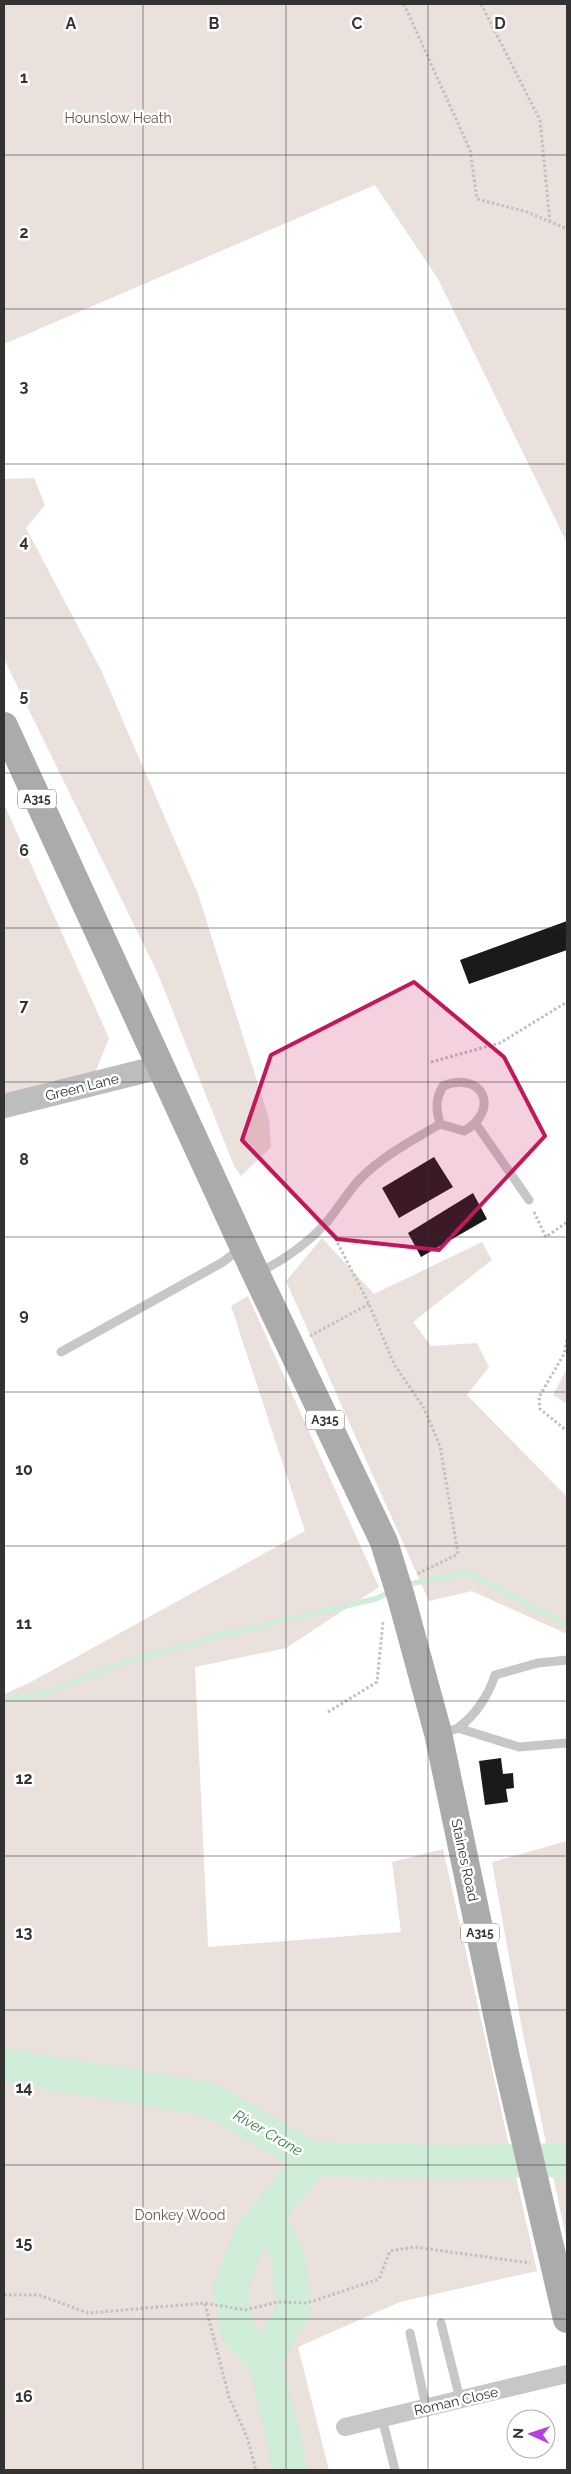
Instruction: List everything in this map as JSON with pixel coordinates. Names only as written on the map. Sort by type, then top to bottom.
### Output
[{"type":"main road","name":"A315","points":[[4,726],[290,1347],[384,1542],[402,1572],[392,1610],[448,1731]]},
{"type":"main road","name":"Staines Road","points":[[448,1731],[524,2134],[567,2319]]},
{"type":"street","name":"Green Lane","points":[[4,1106],[160,1067]]},
{"type":"street","name":"Roman Close","points":[[345,2427],[567,2374]]},
{"type":"lane","points":[[256,1274],[296,1250],[325,1224],[360,1178],[385,1157],[440,1124],[464,1131],[476,1124],[483,1112],[484,1097],[466,1081],[455,1081],[442,1086],[435,1108],[440,1124]]},
{"type":"lane","points":[[476,1124],[529,1200]]},
{"type":"lane","points":[[61,1352],[223,1262],[243,1246]]},
{"type":"lane","points":[[448,1731],[489,1693],[495,1675],[538,1663],[567,1660]]},
{"type":"lane","points":[[448,1731],[519,1747],[567,1743]]},
{"type":"lane","points":[[441,2323],[460,2400]]},
{"type":"lane","points":[[410,2333],[426,2408]]},
{"type":"lane","points":[[382,2418],[395,2470]]},
{"type":"path","points":[[404,4],[470,150],[478,199],[527,212],[567,229]]},
{"type":"path","points":[[481,4],[540,120],[550,222]]},
{"type":"path","points":[[431,1062],[500,1043],[567,1002]]},
{"type":"path","points":[[529,1200],[546,1237],[567,1222]]},
{"type":"path","points":[[325,1224],[336,1237],[369,1304],[394,1364],[424,1408],[440,1446],[458,1554],[402,1572]]},
{"type":"path","points":[[290,1347],[369,1304]]},
{"type":"path","points":[[567,1340],[564,1354],[539,1397],[540,1408],[567,1431]]},
{"type":"path","points":[[328,1712],[377,1682],[384,1621],[392,1610]]},
{"type":"path","points":[[4,2295],[39,2295],[88,2313],[205,2303],[216,2307],[245,2310],[278,2302],[307,2303],[379,2280],[390,2250],[414,2247],[536,2264]]},
{"type":"path","points":[[205,2303],[229,2397],[247,2437],[256,2470]]},
{"type":"highlighted area","points":[[414,982],[504,1057],[545,1136],[439,1250],[337,1239],[242,1140],[271,1055]]},
{"type":"green space","name":"Hounslow Heath","points":[[4,4],[567,4],[567,543],[438,279],[375,185],[4,344]]},
{"type":"green space","points":[[34,478],[45,505],[26,528],[101,670],[198,894],[269,1119],[271,1147],[241,1176],[234,1166],[158,974],[4,659],[4,479]]},
{"type":"green space","points":[[4,804],[109,1038],[96,1071],[4,1094]]},
{"type":"green space","points":[[322,1238],[374,1294],[482,1242],[492,1260],[413,1322],[431,1346],[477,1343],[489,1367],[467,1395],[567,1497],[567,1634],[472,1591],[429,1601],[286,1281]]},
{"type":"green space","name":"Donkey Wood","points":[[248,1296],[379,1587],[286,1648],[195,1667],[208,1947],[401,1932],[392,1862],[443,1849],[537,2271],[400,2302],[298,2347],[329,2470],[4,2469],[4,1694],[29,1683],[305,1531],[231,1306]]},
{"type":"green space","points":[[567,1368],[567,1404],[553,1395]]},
{"type":"green space","points":[[567,1841],[567,2242],[522,2029],[492,1862]]},
{"type":"building","points":[[567,921],[567,950],[469,984],[460,960]]},
{"type":"building","points":[[434,1157],[453,1187],[399,1218],[382,1188]]},
{"type":"building","points":[[473,1193],[487,1219],[421,1257],[408,1233]]},
{"type":"building","points":[[501,1758],[503,1774],[513,1773],[514,1788],[506,1789],[508,1802],[485,1805],[479,1761]]},
{"type":"waterway","points":[[406,1585],[466,1572],[567,1625]]},
{"type":"waterway","points":[[4,1700],[42,1694],[126,1662],[221,1635],[375,1599],[391,1592]]},
{"type":"waterway","name":"River Crane","points":[[4,2065],[209,2099],[313,2159],[450,2162],[567,2160]]},
{"type":"waterway","points":[[290,2470],[265,2360],[238,2333],[230,2290],[250,2235],[313,2159]]},
{"type":"waterway","points":[[265,2216],[286,2250],[295,2307],[265,2360]]}]
